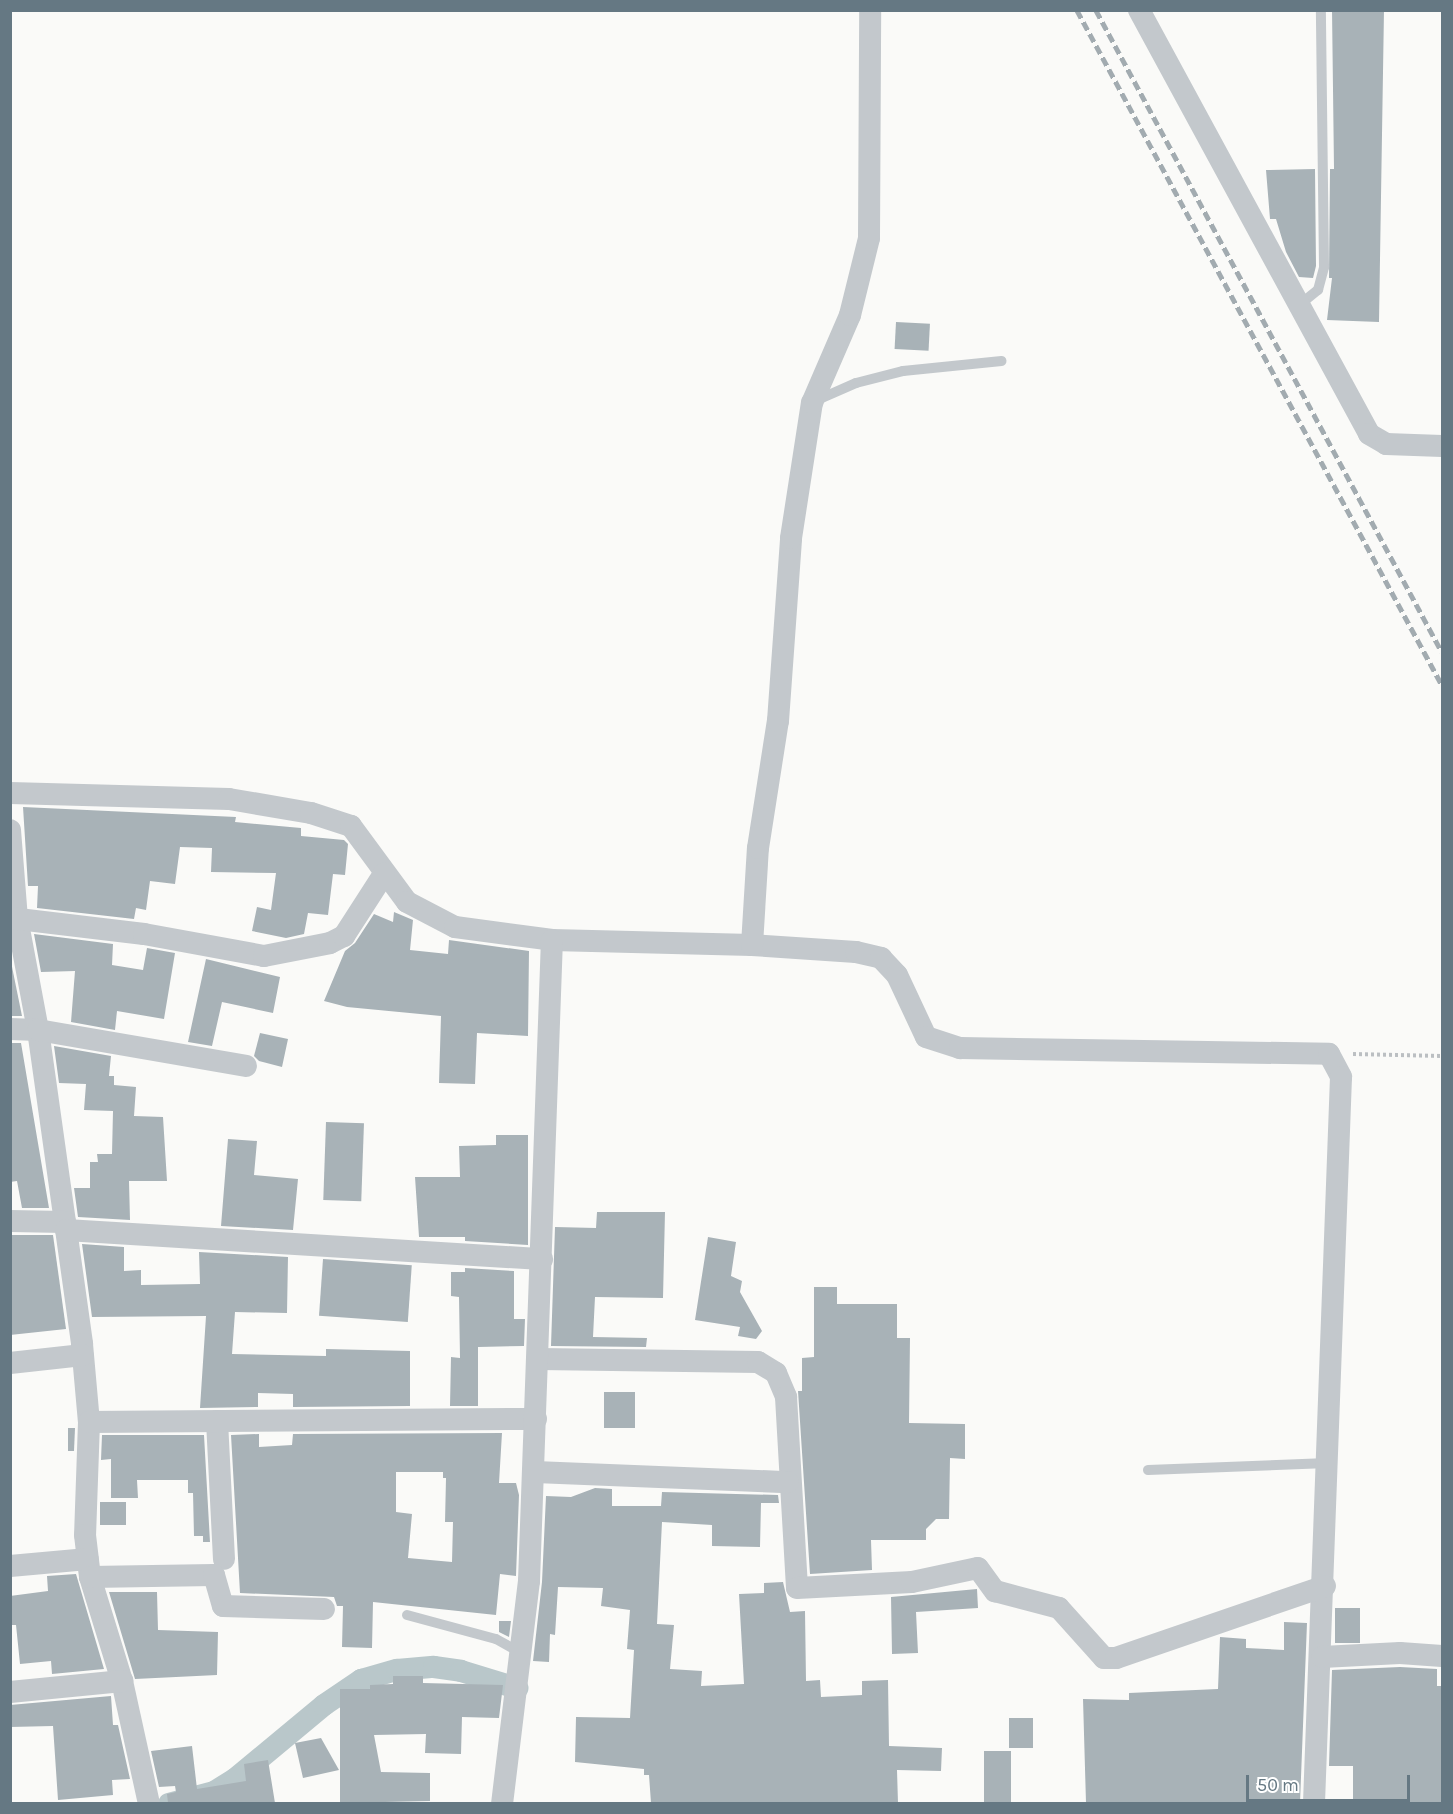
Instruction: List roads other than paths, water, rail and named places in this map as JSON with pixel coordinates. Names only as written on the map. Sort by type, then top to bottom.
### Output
[{"type":"street","points":[[752,945],[758,848],[778,721],[791,538],[812,403],[850,315],[869,238],[870,10]]},
{"type":"street","points":[[1139,10],[1369,434],[1386,444],[1443,446]]},
{"type":"street","points":[[10,794],[229,799],[311,813],[351,826],[384,874],[407,902],[455,927],[552,940],[752,945],[856,952],[881,958],[897,975],[926,1037],[960,1048],[1329,1054],[1341,1077],[1325,1586],[1314,1803]]},
{"type":"street","points":[[10,830],[14,918],[38,1030],[83,1355],[89,1422],[89,1568],[122,1681],[149,1803]]},
{"type":"street","points":[[14,918],[144,934],[264,956],[330,943],[344,936],[384,874]]},
{"type":"street","points":[[502,1803],[521,1653],[535,1472],[552,940]]},
{"type":"street","points":[[10,1029],[38,1030],[246,1065]]},
{"type":"street","points":[[10,1221],[542,1259]]},
{"type":"street","points":[[10,1363],[83,1355]]},
{"type":"street","points":[[539,1359],[758,1362],[777,1373],[786,1397],[788,1482],[797,1588],[912,1582],[978,1568],[995,1591],[1059,1608],[1104,1658],[1116,1658],[1325,1586]]},
{"type":"street","points":[[89,1422],[536,1419]]},
{"type":"street","points":[[217,1421],[224,1559]]},
{"type":"street","points":[[535,1472],[788,1482]]},
{"type":"street","points":[[10,1566],[214,1575],[223,1606],[324,1609]]},
{"type":"street","points":[[1322,1657],[1400,1653],[1443,1656]]},
{"type":"street","points":[[10,1692],[122,1681]]},
{"type":"lane","points":[[1298,306],[1318,290],[1324,267],[1321,10]]},
{"type":"lane","points":[[812,403],[856,383],[903,371],[1002,361]]},
{"type":"lane","points":[[1148,1470],[1329,1463]]},
{"type":"lane","points":[[407,1615],[496,1639],[521,1653]]},
{"type":"waterway","points":[[169,1804],[214,1792],[235,1779],[324,1705],[361,1680],[397,1670],[434,1667],[461,1671],[517,1688]]},
{"type":"railway","points":[[1077,10],[1442,685]]},
{"type":"railway","points":[[1096,10],[1442,652]]}]
